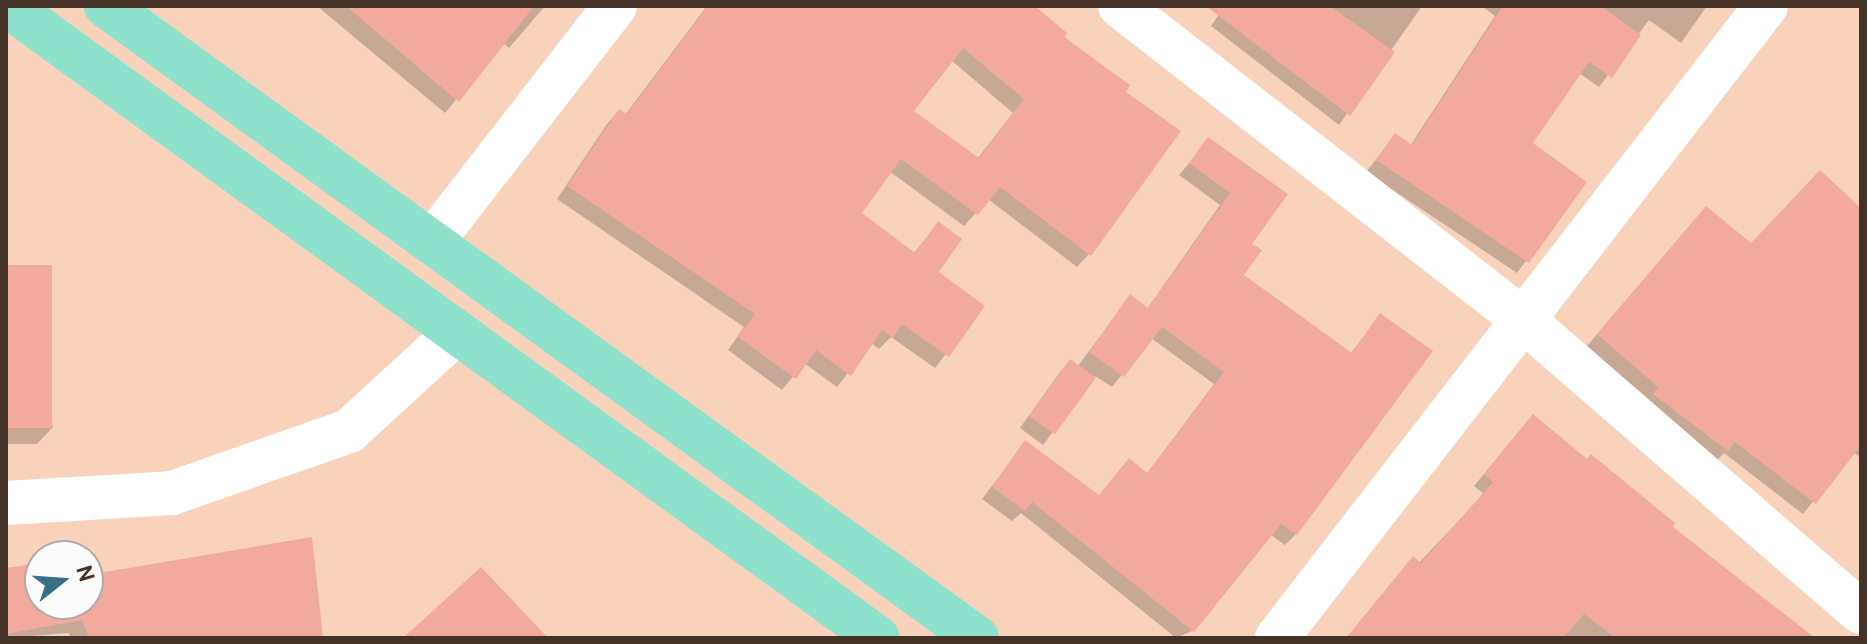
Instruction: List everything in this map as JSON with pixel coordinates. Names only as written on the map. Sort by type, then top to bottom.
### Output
[{"type":"main road","points":[[8,6],[455,334],[878,638]]},
{"type":"main road","points":[[106,6],[977,638]]},
{"type":"street","points":[[432,242],[615,6]]},
{"type":"street","points":[[1120,6],[1521,318],[1861,612]]},
{"type":"street","points":[[1277,638],[1521,318],[1766,6]]},
{"type":"street","points":[[6,503],[172,493],[349,431],[455,334]]},
{"type":"building","points":[[346,6],[534,6],[459,102]]},
{"type":"building","points":[[708,6],[1035,6],[1067,33],[1064,37],[1130,85],[1126,92],[1181,131],[1091,256],[1000,187],[978,215],[901,159],[862,213],[915,253],[938,221],[962,239],[939,272],[985,306],[949,357],[902,324],[893,338],[882,330],[851,376],[816,350],[796,379],[738,337],[755,314],[567,186],[619,109],[627,114]],"holes":[[[963,48],[1024,99],[979,158],[914,111]]]},
{"type":"building","points":[[1206,6],[1330,6],[1395,52],[1350,116]]},
{"type":"building","points":[[1503,6],[1601,6],[1641,35],[1612,78],[1589,62],[1533,143],[1587,182],[1529,263],[1376,160],[1395,133],[1412,145]]},
{"type":"building","points":[[1208,137],[1288,194],[1252,244],[1262,250],[1244,275],[1352,353],[1380,313],[1433,351],[1297,535],[1281,524],[1194,632],[1032,502],[1025,511],[992,487],[1025,440],[1099,495],[1129,458],[1147,473],[1224,372],[1162,327],[1124,377],[1089,352],[1130,294],[1148,308],[1230,193],[1189,163]]},
{"type":"building","points":[[1820,170],[1861,208],[1861,445],[1816,504],[1735,442],[1728,451],[1653,394],[1658,387],[1597,334],[1706,206],[1751,243]]},
{"type":"building","points":[[6,265],[52,265],[52,428],[6,428]]},
{"type":"building","points":[[1070,359],[1096,378],[1055,434],[1029,416]]},
{"type":"building","points":[[1533,414],[1587,459],[1591,454],[1675,523],[1673,527],[1815,638],[1616,638],[1584,614],[1563,638],[1346,638],[1413,556],[1421,563],[1493,482],[1484,474]]},
{"type":"building","points":[[312,537],[323,638],[89,638],[82,620],[104,620],[104,572]]},
{"type":"building","points":[[24,565],[24,620],[82,620],[6,634],[6,568]]},
{"type":"building","points":[[481,567],[548,638],[403,638]]}]
